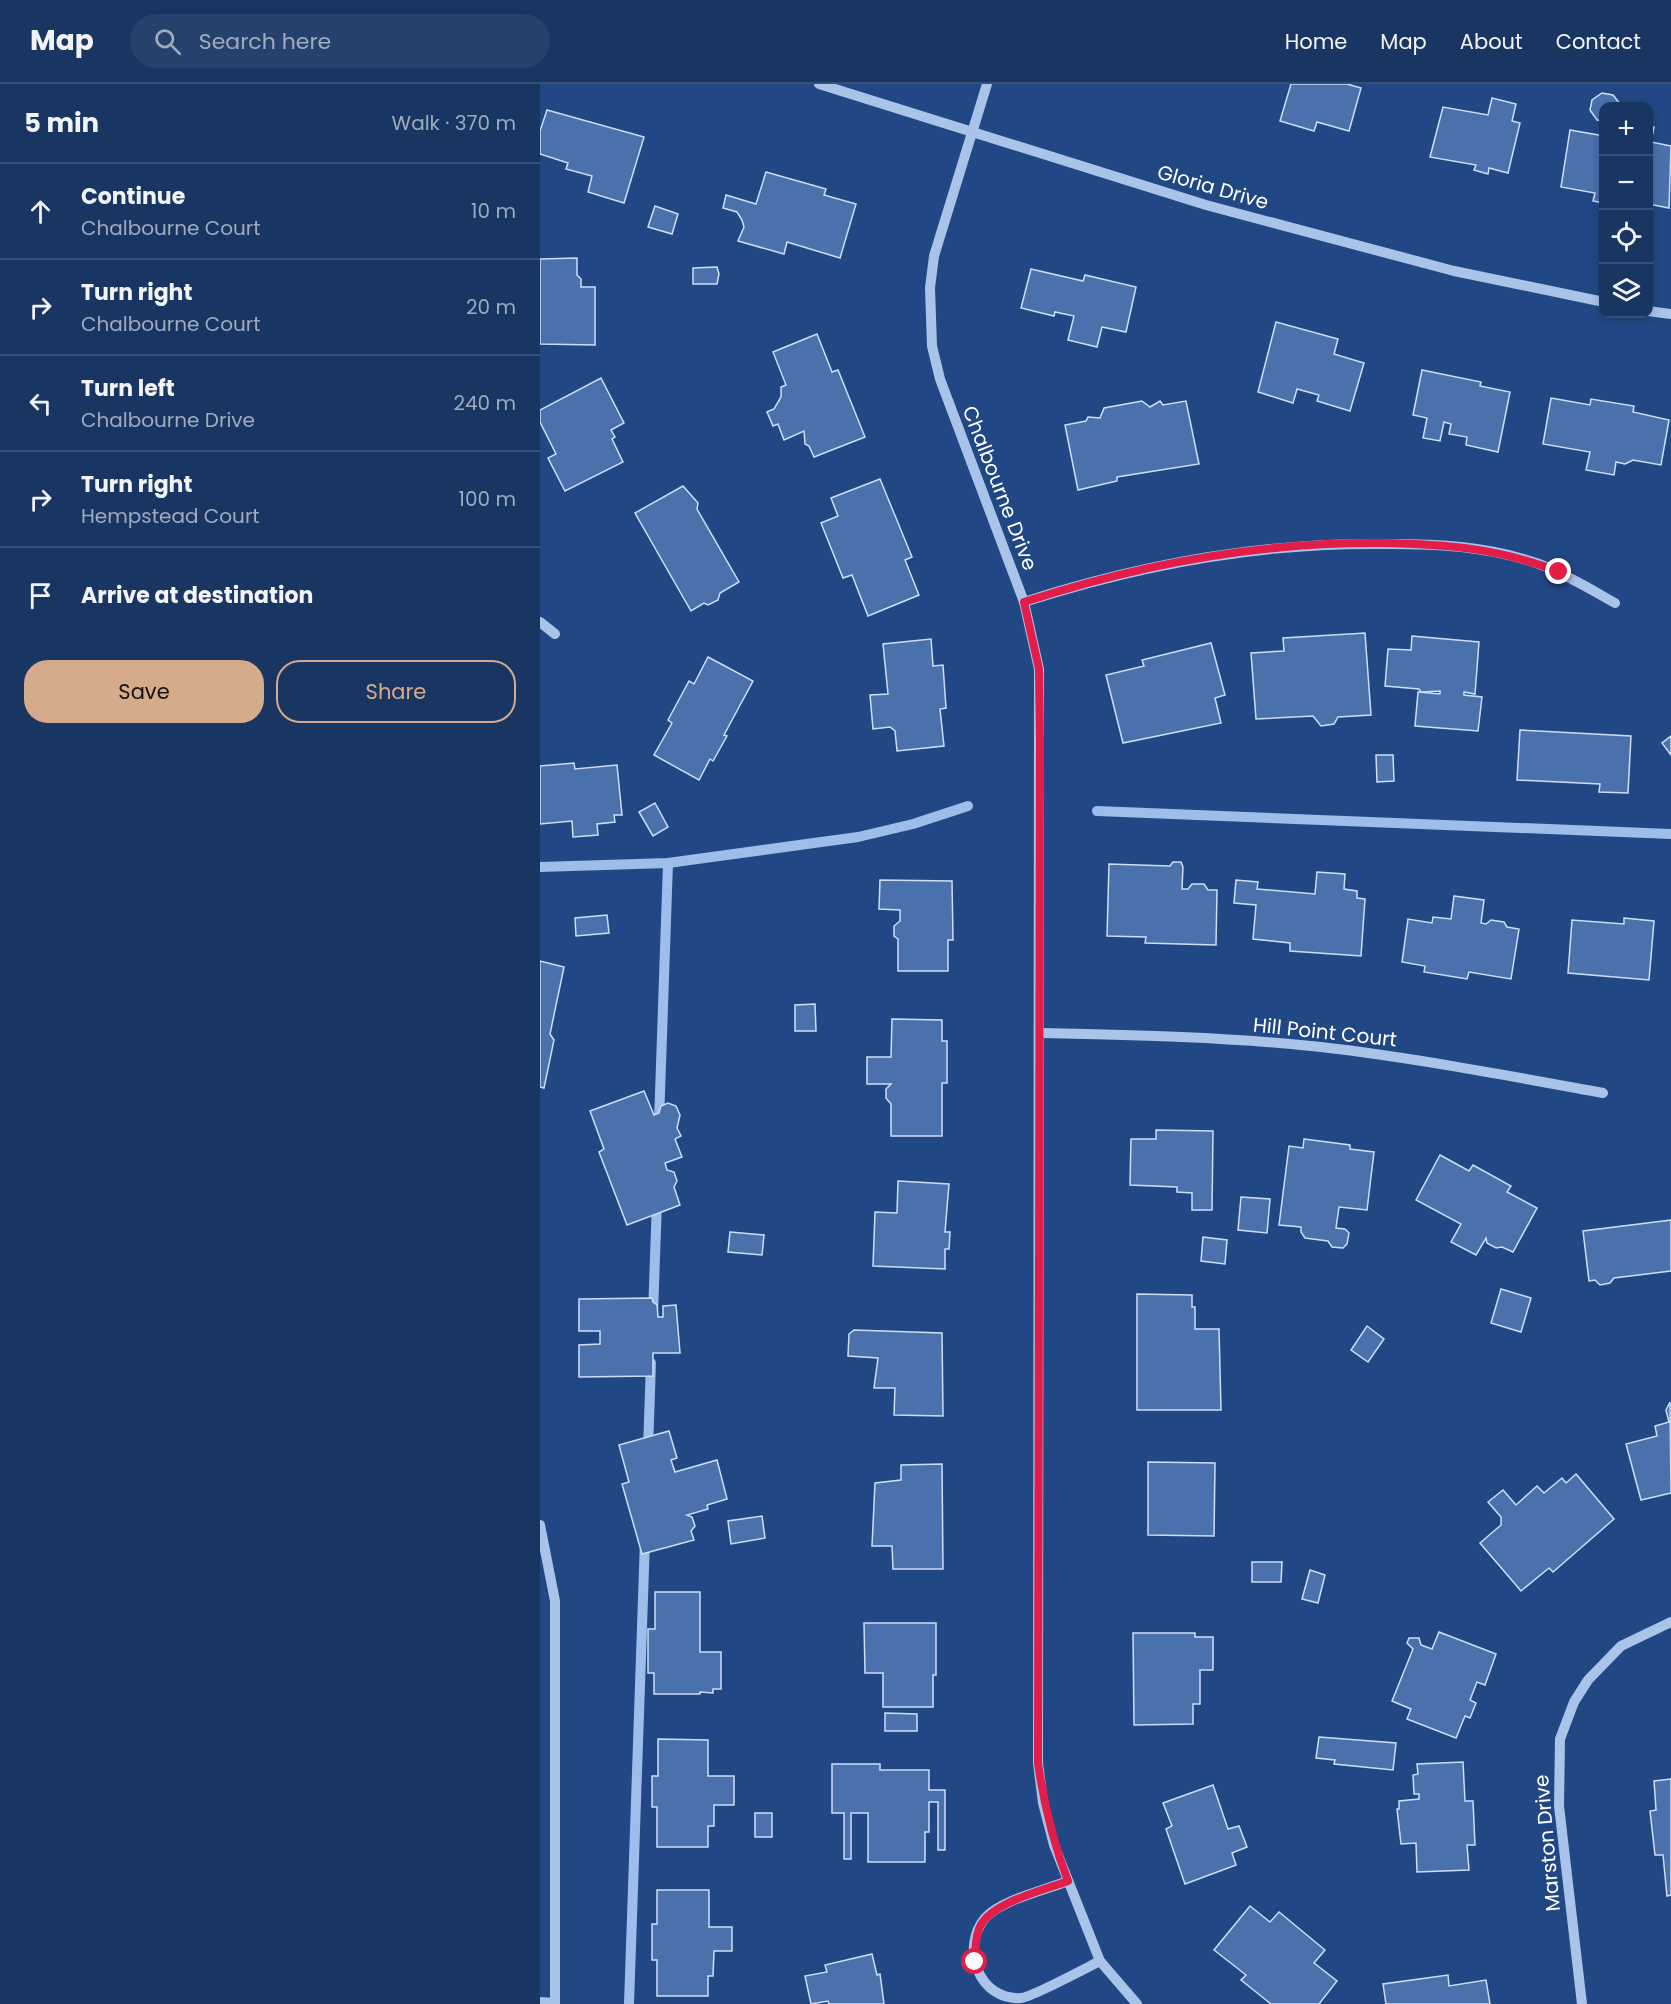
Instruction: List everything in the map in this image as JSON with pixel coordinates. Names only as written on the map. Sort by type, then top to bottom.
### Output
[{"type":"street","name":"Gloria Drive","points":[[819,84],[1206,205],[1454,271],[1599,301]]},
{"type":"street","name":"Chalbourne Drive","points":[[987,84],[934,256],[930,288],[932,346],[940,379],[1024,602],[1039,669],[1038,1763],[1043,1803],[1054,1845],[1100,1961],[1137,2004]]},
{"type":"street","points":[[1653,312],[1671,314]]},
{"type":"street","points":[[1024,602],[1081,583],[1157,565],[1244,551],[1344,543],[1440,544],[1475,548],[1537,563],[1559,572],[1615,603]]},
{"type":"street","points":[[540,622],[555,634]]},
{"type":"street","name":"Hill Point Court","points":[[1040,1033],[1173,1036],[1320,1047],[1467,1068],[1604,1093]]},
{"type":"street","points":[[540,1525],[555,1601],[555,2003],[540,2002]]},
{"type":"street","name":"Marston Drive","points":[[1582,2004],[1558,1806],[1560,1739],[1574,1702],[1588,1680],[1621,1646],[1671,1622]]},
{"type":"street","points":[[1068,1881],[998,1908],[985,1919],[979,1929],[976,1946],[975,1962],[980,1976],[988,1988],[999,1995],[1022,1998],[1100,1961]]},
{"type":"building","points":[[1291,84],[1347,84],[1361,88],[1349,131],[1317,122],[1314,131],[1280,121]]},
{"type":"building","points":[[1602,93],[1613,95],[1618,102],[1599,102],[1599,120],[1590,110],[1592,100]]},
{"type":"building","points":[[1492,98],[1516,104],[1512,121],[1520,123],[1508,173],[1489,168],[1488,174],[1474,170],[1476,165],[1430,157],[1443,107],[1488,115]]},
{"type":"building","points":[[547,110],[644,137],[624,203],[588,192],[592,176],[566,169],[568,163],[540,154],[540,131]]},
{"type":"building","points":[[1570,130],[1599,135],[1599,202],[1593,201],[1595,193],[1561,187]]},
{"type":"building","points":[[1653,142],[1671,146],[1669,208],[1653,205]]},
{"type":"building","points":[[766,172],[826,189],[824,195],[856,204],[840,258],[787,242],[784,254],[738,241],[744,227],[737,212],[723,208],[726,195],[756,204]]},
{"type":"building","points":[[655,206],[678,214],[672,234],[648,227]]},
{"type":"building","points":[[577,258],[577,275],[581,279],[581,287],[595,287],[595,345],[540,344],[540,259]]},
{"type":"building","points":[[717,267],[719,274],[717,284],[693,284],[693,268]]},
{"type":"building","points":[[1031,269],[1083,281],[1085,275],[1136,287],[1126,332],[1102,327],[1097,347],[1068,340],[1074,316],[1055,312],[1054,316],[1021,308]]},
{"type":"building","points":[[1276,322],[1338,339],[1334,354],[1364,363],[1350,411],[1317,401],[1319,395],[1297,389],[1293,403],[1258,392]]},
{"type":"building","points":[[817,334],[832,372],[838,370],[865,437],[814,457],[809,446],[805,444],[804,431],[784,440],[778,424],[773,426],[767,412],[774,409],[781,397],[781,387],[786,385],[773,352]]},
{"type":"building","points":[[1422,370],[1481,382],[1480,386],[1510,392],[1498,452],[1466,445],[1467,437],[1449,434],[1451,424],[1444,422],[1440,441],[1423,438],[1427,418],[1413,415]]},
{"type":"building","points":[[601,378],[624,423],[611,430],[615,437],[612,439],[623,462],[565,491],[548,458],[556,454],[540,422],[540,410]]},
{"type":"building","points":[[1551,398],[1590,405],[1591,399],[1634,406],[1633,412],[1669,420],[1661,465],[1633,460],[1625,464],[1616,462],[1614,475],[1586,470],[1590,452],[1543,444]]},
{"type":"building","points":[[1142,401],[1150,407],[1160,401],[1163,405],[1186,401],[1199,464],[1117,477],[1117,481],[1078,490],[1065,425],[1086,421],[1088,417],[1100,418],[1104,408]]},
{"type":"building","points":[[880,479],[912,557],[905,560],[919,595],[868,616],[852,575],[843,578],[821,523],[838,516],[831,498]]},
{"type":"building","points":[[683,486],[698,503],[697,509],[739,582],[720,593],[718,600],[708,605],[704,603],[691,611],[635,513]]},
{"type":"building","points":[[1365,633],[1371,715],[1338,717],[1334,724],[1321,726],[1313,716],[1256,719],[1251,653],[1284,651],[1283,638]]},
{"type":"building","points":[[1412,636],[1479,642],[1475,694],[1464,692],[1464,695],[1482,697],[1478,731],[1415,726],[1418,692],[1440,694],[1440,691],[1421,692],[1419,689],[1385,686],[1388,649],[1411,650]]},
{"type":"building","points":[[931,639],[933,666],[943,665],[946,708],[940,709],[944,746],[897,751],[895,731],[890,727],[873,729],[870,695],[888,694],[883,644]]},
{"type":"building","points":[[1211,643],[1225,695],[1215,698],[1221,723],[1123,743],[1106,675],[1144,666],[1142,660]]},
{"type":"building","points":[[708,657],[753,681],[724,735],[727,736],[713,761],[710,759],[699,780],[654,755],[672,723],[668,720],[689,681],[694,684]]},
{"type":"building","points":[[1520,730],[1631,736],[1628,793],[1599,792],[1600,784],[1517,780]]},
{"type":"building","points":[[1671,736],[1671,755],[1662,743]]},
{"type":"building","points":[[1376,755],[1393,755],[1394,781],[1377,782]]},
{"type":"building","points":[[574,763],[575,769],[617,765],[622,815],[614,815],[615,822],[597,824],[598,835],[573,837],[572,821],[540,824],[540,766]]},
{"type":"building","points":[[655,803],[668,827],[653,836],[639,812]]},
{"type":"building","points":[[1173,862],[1181,862],[1183,867],[1182,889],[1188,889],[1192,884],[1204,884],[1208,890],[1217,890],[1216,945],[1145,943],[1146,937],[1107,936],[1109,864],[1170,866]]},
{"type":"building","points":[[1317,872],[1345,874],[1344,889],[1357,891],[1357,898],[1365,899],[1361,956],[1290,951],[1290,943],[1253,939],[1256,905],[1234,903],[1236,880],[1258,882],[1257,889],[1315,894]]},
{"type":"building","points":[[880,880],[952,881],[953,940],[948,940],[948,971],[898,971],[898,939],[894,936],[894,926],[900,921],[900,910],[879,909]]},
{"type":"building","points":[[1454,896],[1484,900],[1481,923],[1486,924],[1491,920],[1504,922],[1507,927],[1519,929],[1511,979],[1469,972],[1467,979],[1424,972],[1425,966],[1402,962],[1408,919],[1432,923],[1433,917],[1451,919]]},
{"type":"building","points":[[607,915],[609,933],[576,936],[575,918]]},
{"type":"building","points":[[1624,918],[1654,921],[1649,980],[1568,973],[1572,920],[1624,924]]},
{"type":"building","points":[[540,961],[564,967],[550,1034],[554,1040],[544,1088],[540,1087]]},
{"type":"building","points":[[815,1004],[816,1031],[795,1031],[795,1005]]},
{"type":"building","points":[[892,1019],[942,1020],[942,1041],[947,1041],[947,1083],[942,1083],[942,1136],[891,1136],[891,1104],[886,1098],[886,1089],[891,1084],[867,1084],[867,1057],[891,1057]]},
{"type":"building","points":[[644,1091],[654,1115],[659,1113],[661,1106],[668,1103],[676,1106],[680,1115],[677,1128],[681,1136],[675,1139],[682,1157],[665,1163],[667,1170],[674,1172],[677,1181],[674,1187],[680,1205],[627,1225],[599,1152],[604,1149],[590,1111]]},
{"type":"building","points":[[1156,1130],[1213,1131],[1212,1210],[1192,1210],[1192,1193],[1177,1192],[1177,1187],[1130,1185],[1131,1139],[1156,1139]]},
{"type":"building","points":[[1304,1139],[1350,1145],[1350,1149],[1374,1152],[1367,1210],[1339,1207],[1336,1228],[1345,1229],[1349,1233],[1347,1244],[1343,1248],[1332,1247],[1328,1241],[1305,1238],[1301,1227],[1279,1225],[1289,1146],[1303,1148]]},
{"type":"building","points":[[1440,1155],[1469,1171],[1473,1165],[1511,1186],[1507,1192],[1537,1208],[1513,1252],[1502,1247],[1496,1248],[1487,1243],[1486,1238],[1476,1255],[1451,1242],[1461,1224],[1416,1200]]},
{"type":"building","points":[[898,1181],[949,1184],[945,1232],[950,1232],[949,1249],[945,1249],[945,1269],[873,1266],[875,1212],[897,1213]]},
{"type":"building","points":[[1241,1197],[1270,1199],[1267,1233],[1238,1230]]},
{"type":"building","points":[[1671,1220],[1671,1271],[1614,1278],[1610,1283],[1600,1285],[1595,1280],[1589,1281],[1583,1231]]},
{"type":"building","points":[[730,1232],[764,1235],[762,1255],[728,1252]]},
{"type":"building","points":[[1203,1237],[1227,1240],[1225,1264],[1201,1261]]},
{"type":"building","points":[[1501,1289],[1531,1298],[1521,1332],[1491,1323]]},
{"type":"building","points":[[1137,1294],[1192,1295],[1192,1307],[1195,1307],[1195,1329],[1219,1329],[1221,1410],[1137,1410]]},
{"type":"building","points":[[652,1298],[657,1305],[658,1317],[663,1317],[663,1306],[676,1305],[680,1353],[653,1353],[653,1376],[579,1377],[579,1345],[600,1344],[600,1331],[579,1331],[579,1299]]},
{"type":"building","points":[[1367,1326],[1384,1339],[1368,1362],[1351,1350]]},
{"type":"building","points":[[854,1330],[942,1333],[943,1416],[894,1415],[895,1388],[874,1388],[878,1358],[848,1356],[849,1334]]},
{"type":"building","points":[[1670,1402],[1671,1493],[1641,1500],[1626,1444],[1657,1436],[1655,1426],[1669,1422],[1666,1410]]},
{"type":"building","points":[[669,1431],[677,1458],[671,1460],[675,1472],[717,1460],[727,1499],[707,1505],[708,1509],[687,1515],[692,1517],[695,1526],[691,1531],[694,1540],[642,1554],[622,1484],[629,1482],[619,1445]]},
{"type":"building","points":[[1148,1462],[1215,1463],[1214,1536],[1148,1535]]},
{"type":"building","points":[[942,1464],[943,1569],[893,1569],[892,1546],[872,1546],[875,1483],[901,1480],[901,1465]]},
{"type":"building","points":[[1576,1474],[1614,1519],[1553,1572],[1549,1568],[1521,1591],[1480,1543],[1501,1525],[1501,1517],[1488,1502],[1503,1490],[1516,1505],[1537,1486],[1544,1493],[1562,1478],[1566,1483]]},
{"type":"building","points":[[762,1516],[765,1538],[731,1544],[728,1521]]},
{"type":"building","points":[[1252,1562],[1282,1562],[1281,1582],[1252,1582]]},
{"type":"building","points":[[1310,1570],[1325,1575],[1318,1603],[1302,1599]]},
{"type":"building","points":[[655,1592],[700,1592],[700,1652],[721,1652],[721,1689],[713,1689],[713,1693],[700,1692],[700,1694],[654,1694],[654,1673],[648,1673],[648,1629],[655,1629]]},
{"type":"building","points":[[864,1623],[936,1623],[936,1675],[933,1675],[933,1707],[883,1707],[883,1673],[865,1673]]},
{"type":"building","points":[[1439,1632],[1496,1654],[1485,1685],[1477,1682],[1470,1700],[1476,1703],[1470,1718],[1465,1716],[1456,1738],[1407,1719],[1411,1709],[1392,1701],[1413,1649],[1407,1643],[1409,1638],[1419,1638],[1421,1645],[1432,1649]]},
{"type":"building","points":[[1133,1633],[1195,1633],[1195,1637],[1213,1637],[1213,1670],[1200,1670],[1200,1704],[1193,1704],[1193,1724],[1134,1725]]},
{"type":"building","points":[[885,1713],[917,1714],[917,1731],[885,1731]]},
{"type":"building","points":[[1319,1737],[1396,1743],[1393,1770],[1334,1764],[1335,1760],[1316,1758]]},
{"type":"building","points":[[658,1739],[708,1740],[708,1776],[734,1776],[734,1805],[714,1805],[714,1826],[708,1826],[708,1847],[657,1847],[657,1807],[652,1807],[652,1776],[658,1776]]},
{"type":"building","points":[[1463,1762],[1465,1801],[1473,1801],[1475,1845],[1467,1845],[1469,1870],[1417,1872],[1416,1843],[1401,1844],[1397,1809],[1399,1809],[1399,1801],[1419,1799],[1419,1794],[1414,1794],[1413,1775],[1418,1774],[1417,1764]]},
{"type":"building","points":[[832,1764],[880,1764],[880,1770],[929,1770],[929,1790],[945,1790],[945,1850],[938,1850],[938,1802],[929,1802],[929,1832],[925,1832],[925,1862],[868,1862],[868,1813],[851,1813],[851,1859],[844,1859],[844,1813],[832,1813]]},
{"type":"building","points":[[1671,1779],[1671,1895],[1667,1896],[1663,1855],[1655,1855],[1650,1811],[1656,1810],[1654,1781]]},
{"type":"building","points":[[1213,1785],[1228,1829],[1239,1826],[1247,1847],[1232,1853],[1236,1865],[1185,1884],[1166,1829],[1172,1826],[1163,1803]]},
{"type":"building","points":[[755,1813],[772,1813],[772,1837],[755,1837]]},
{"type":"building","points":[[657,1890],[709,1890],[709,1927],[732,1927],[732,1951],[714,1951],[713,1976],[708,1976],[708,1996],[657,1996],[657,1960],[652,1960],[652,1924],[657,1924]]},
{"type":"building","points":[[1250,1906],[1270,1922],[1279,1912],[1325,1950],[1314,1963],[1337,1981],[1319,2004],[1271,2004],[1241,1980],[1246,1975],[1214,1950]]},
{"type":"building","points":[[872,1954],[877,1975],[880,1974],[884,2004],[829,2004],[828,2001],[811,2004],[805,1976],[827,1972],[825,1965]]},
{"type":"building","points":[[1448,1975],[1449,1986],[1486,1980],[1490,2004],[1386,2004],[1383,1984]]},
{"type":"waterway","points":[[540,867],[668,863],[858,837],[913,824],[968,806]]},
{"type":"waterway","points":[[1097,811],[1671,834]]},
{"type":"waterway","points":[[659,1122],[668,863]]},
{"type":"waterway","points":[[653,1314],[657,1201]]},
{"type":"waterway","points":[[648,1449],[651,1363]]},
{"type":"waterway","points":[[629,2004],[645,1540]]},
{"type":"route","points":[[975,1962],[979,1929],[985,1919],[998,1908],[1068,1881],[1054,1845],[1043,1803],[1038,1763],[1040,742],[1039,669],[1024,602],[1081,583],[1157,565],[1244,551],[1332,543],[1440,544],[1475,548],[1537,563],[1559,572]]}]
